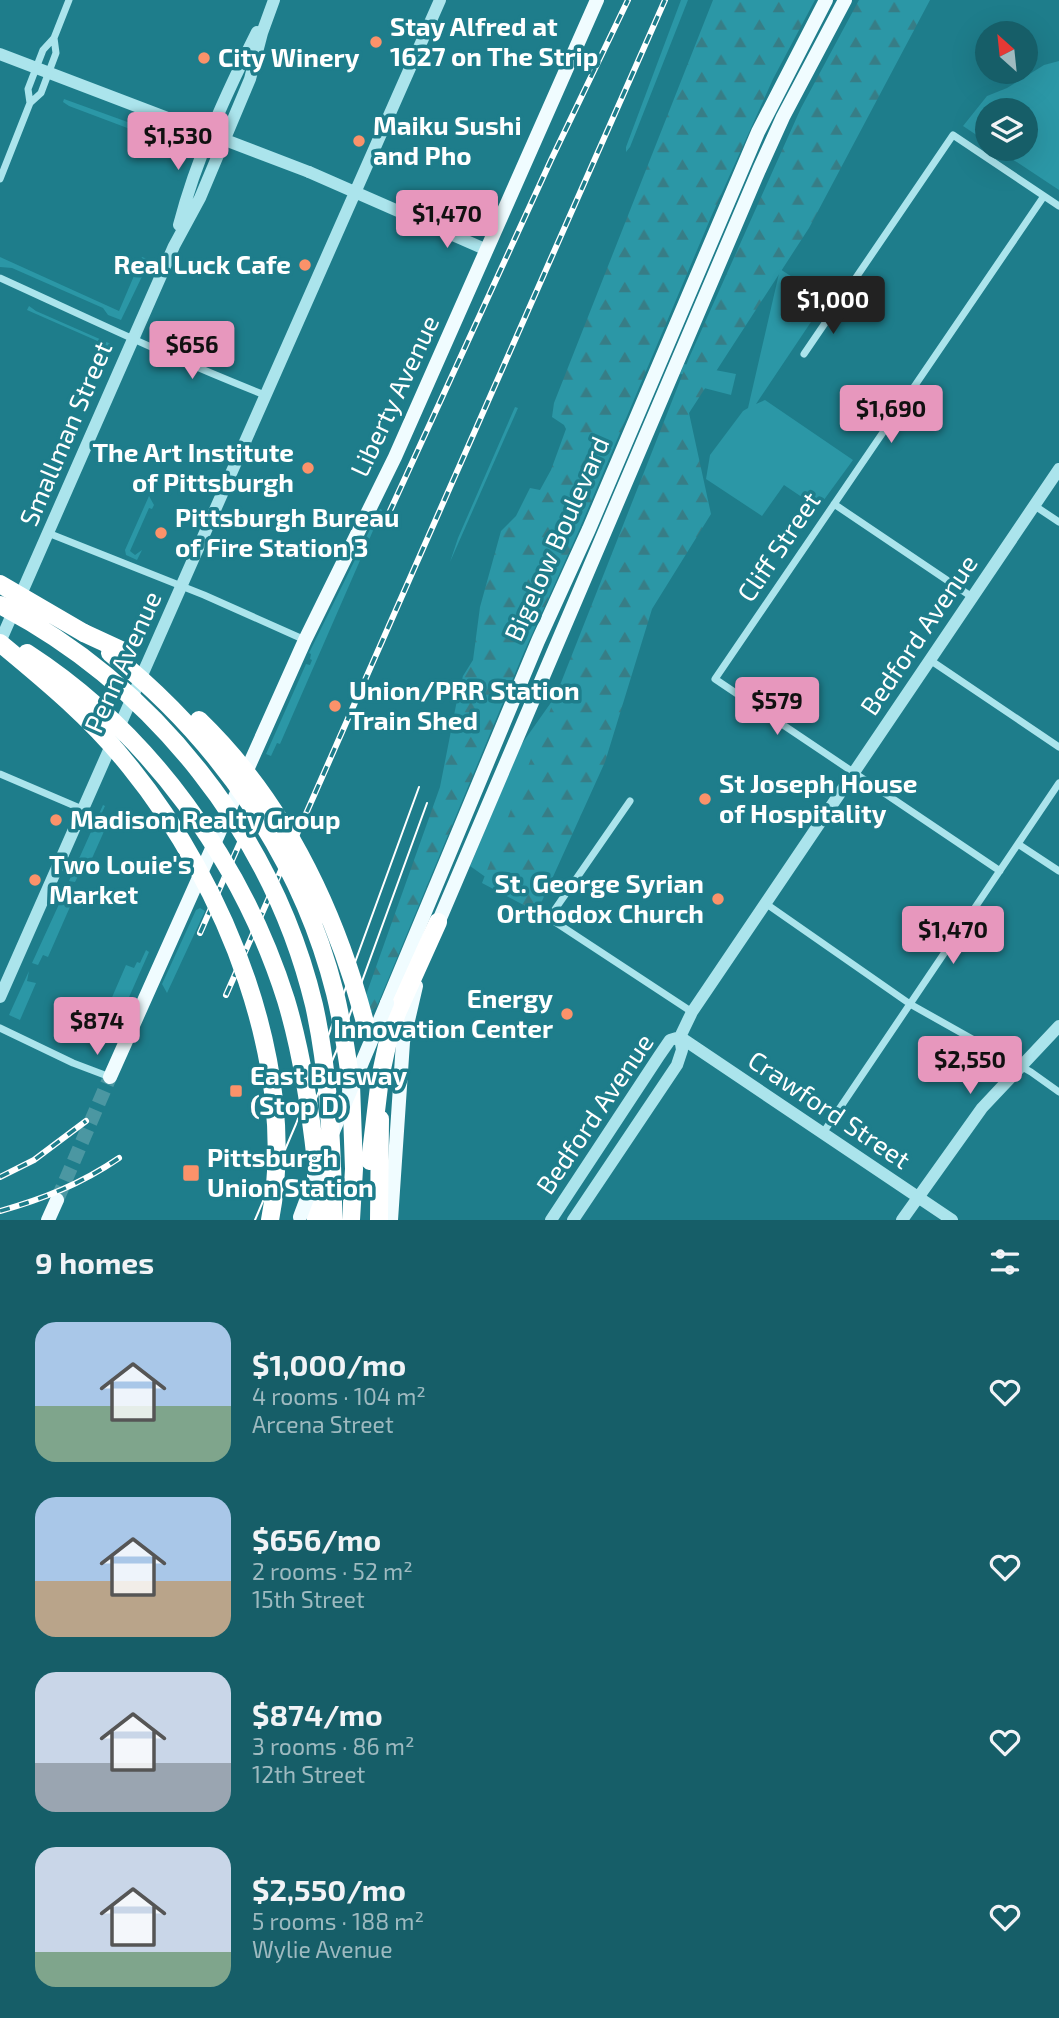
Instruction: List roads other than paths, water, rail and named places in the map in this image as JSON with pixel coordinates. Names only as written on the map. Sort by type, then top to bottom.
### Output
[{"type":"highway","points":[[0,583],[84,633],[124,651],[222,742],[280,818],[327,908],[348,965],[367,1030],[376,1078],[381,1134],[379,1220]]},
{"type":"highway","points":[[0,605],[56,638],[92,664],[156,720],[208,782],[260,864],[302,960],[314,1005],[330,1098],[333,1220]]},
{"type":"highway","points":[[84,633],[145,681],[177,711],[217,757],[261,819],[300,894],[335,992],[350,1077],[354,1169],[351,1220]]},
{"type":"highway","points":[[0,636],[56,672],[113,720],[170,784],[211,842],[253,918],[285,1000],[306,1087],[316,1162],[303,1219]]},
{"type":"highway","points":[[0,642],[87,719],[129,765],[157,801],[181,839],[223,919],[239,956],[268,1061],[276,1119],[277,1168],[270,1220]]},
{"type":"highway","points":[[368,1220],[374,1117],[388,1041],[397,1013],[438,922]]},
{"type":"main road","name":"Liberty Avenue","points":[[110,1077],[305,640],[395,457],[597,0]]},
{"type":"main road","name":"Bigelow Boulevard","points":[[303,1219],[325,1150],[533,652],[589,529],[758,132],[826,0]]},
{"type":"main road","name":"Bigelow Boulevard","points":[[391,1220],[402,1042],[410,1007],[438,922],[759,170],[783,117],[845,0]]},
{"type":"main road","points":[[48,1220],[57,1200]]},
{"type":"street","points":[[30,103],[28,89],[43,50],[54,38],[69,0]]},
{"type":"street","name":"Smallman Street","points":[[0,642],[174,246],[192,180],[237,72],[273,0]]},
{"type":"street","name":"Penn Avenue","points":[[0,997],[440,0]]},
{"type":"street","points":[[0,178],[30,103],[41,93],[45,83],[56,53],[54,38]]},
{"type":"street","points":[[0,54],[309,172],[487,250]]},
{"type":"street","points":[[804,354],[953,135],[1059,206]]},
{"type":"street","name":"Cliff Street","points":[[854,771],[715,679],[1044,196]]},
{"type":"street","points":[[0,278],[198,368],[265,394]]},
{"type":"street","name":"Bedford Avenue","points":[[573,1220],[677,1065],[682,1050],[680,1037],[692,1012],[1059,469]]},
{"type":"street","points":[[834,504],[972,597]]},
{"type":"street","points":[[1035,506],[1059,522]]},
{"type":"street","points":[[48,533],[181,586],[305,640]]},
{"type":"street","points":[[930,660],[1059,747]]},
{"type":"street","points":[[854,771],[1000,871]]},
{"type":"street","points":[[0,774],[82,809]]},
{"type":"street","points":[[823,1133],[1059,783]]},
{"type":"street","points":[[630,801],[550,918],[692,1012]]},
{"type":"street","points":[[1018,844],[1059,872]]},
{"type":"street","points":[[765,903],[910,1004],[1059,1092]]},
{"type":"street","points":[[902,1220],[982,1108],[1059,1026]]},
{"type":"street","points":[[0,1028],[73,1063],[110,1077]]},
{"type":"street","name":"Bedford Avenue","points":[[551,1220],[670,1040],[680,1037]]},
{"type":"street","name":"Crawford Street","points":[[680,1037],[952,1220]]},
{"type":"street","points":[[578,1180],[593,1191]]},
{"type":"tunnel","points":[[57,1200],[110,1077]]},
{"type":"tram line","points":[[255,1220],[296,1124],[419,787]]},
{"type":"tram line","points":[[305,1124],[338,1047],[427,803]]},
{"type":"railway","points":[[389,513],[551,160],[628,0]]},
{"type":"railway","points":[[226,995],[665,0]]},
{"type":"railway","points":[[200,933],[264,788]]},
{"type":"railway","points":[[0,1177],[34,1160],[86,1121]]},
{"type":"railway","points":[[0,1211],[61,1190],[119,1158]]},
{"type":"place","name":"Stay Alfred at 1627 on The Strip","points":[[376,42]]},
{"type":"place","name":"City Winery","points":[[204,58]]},
{"type":"place","name":"Maiku Sushi and Pho","points":[[359,141]]},
{"type":"place","name":"Real Luck Cafe","points":[[305,265]]},
{"type":"place","name":"The Art Institute of Pittsburgh","points":[[308,468]]},
{"type":"place","name":"Pittsburgh Bureau of Fire Station 3","points":[[161,533]]},
{"type":"place","name":"Union/PRR Station Train Shed","points":[[335,706]]},
{"type":"place","name":"St Joseph House of Hospitality","points":[[705,799]]},
{"type":"place","name":"Madison Realty Group","points":[[56,820]]},
{"type":"place","name":"Two Louie's Market","points":[[35,880]]},
{"type":"place","name":"St. George Syrian Orthodox Church","points":[[718,899]]},
{"type":"place","name":"Energy Innovation Center","points":[[567,1014]]},
{"type":"place","name":"East Busway (Stop D)","points":[[236,1091]]},
{"type":"place","name":"Pittsburgh Union Station","points":[[191,1173]]}]
